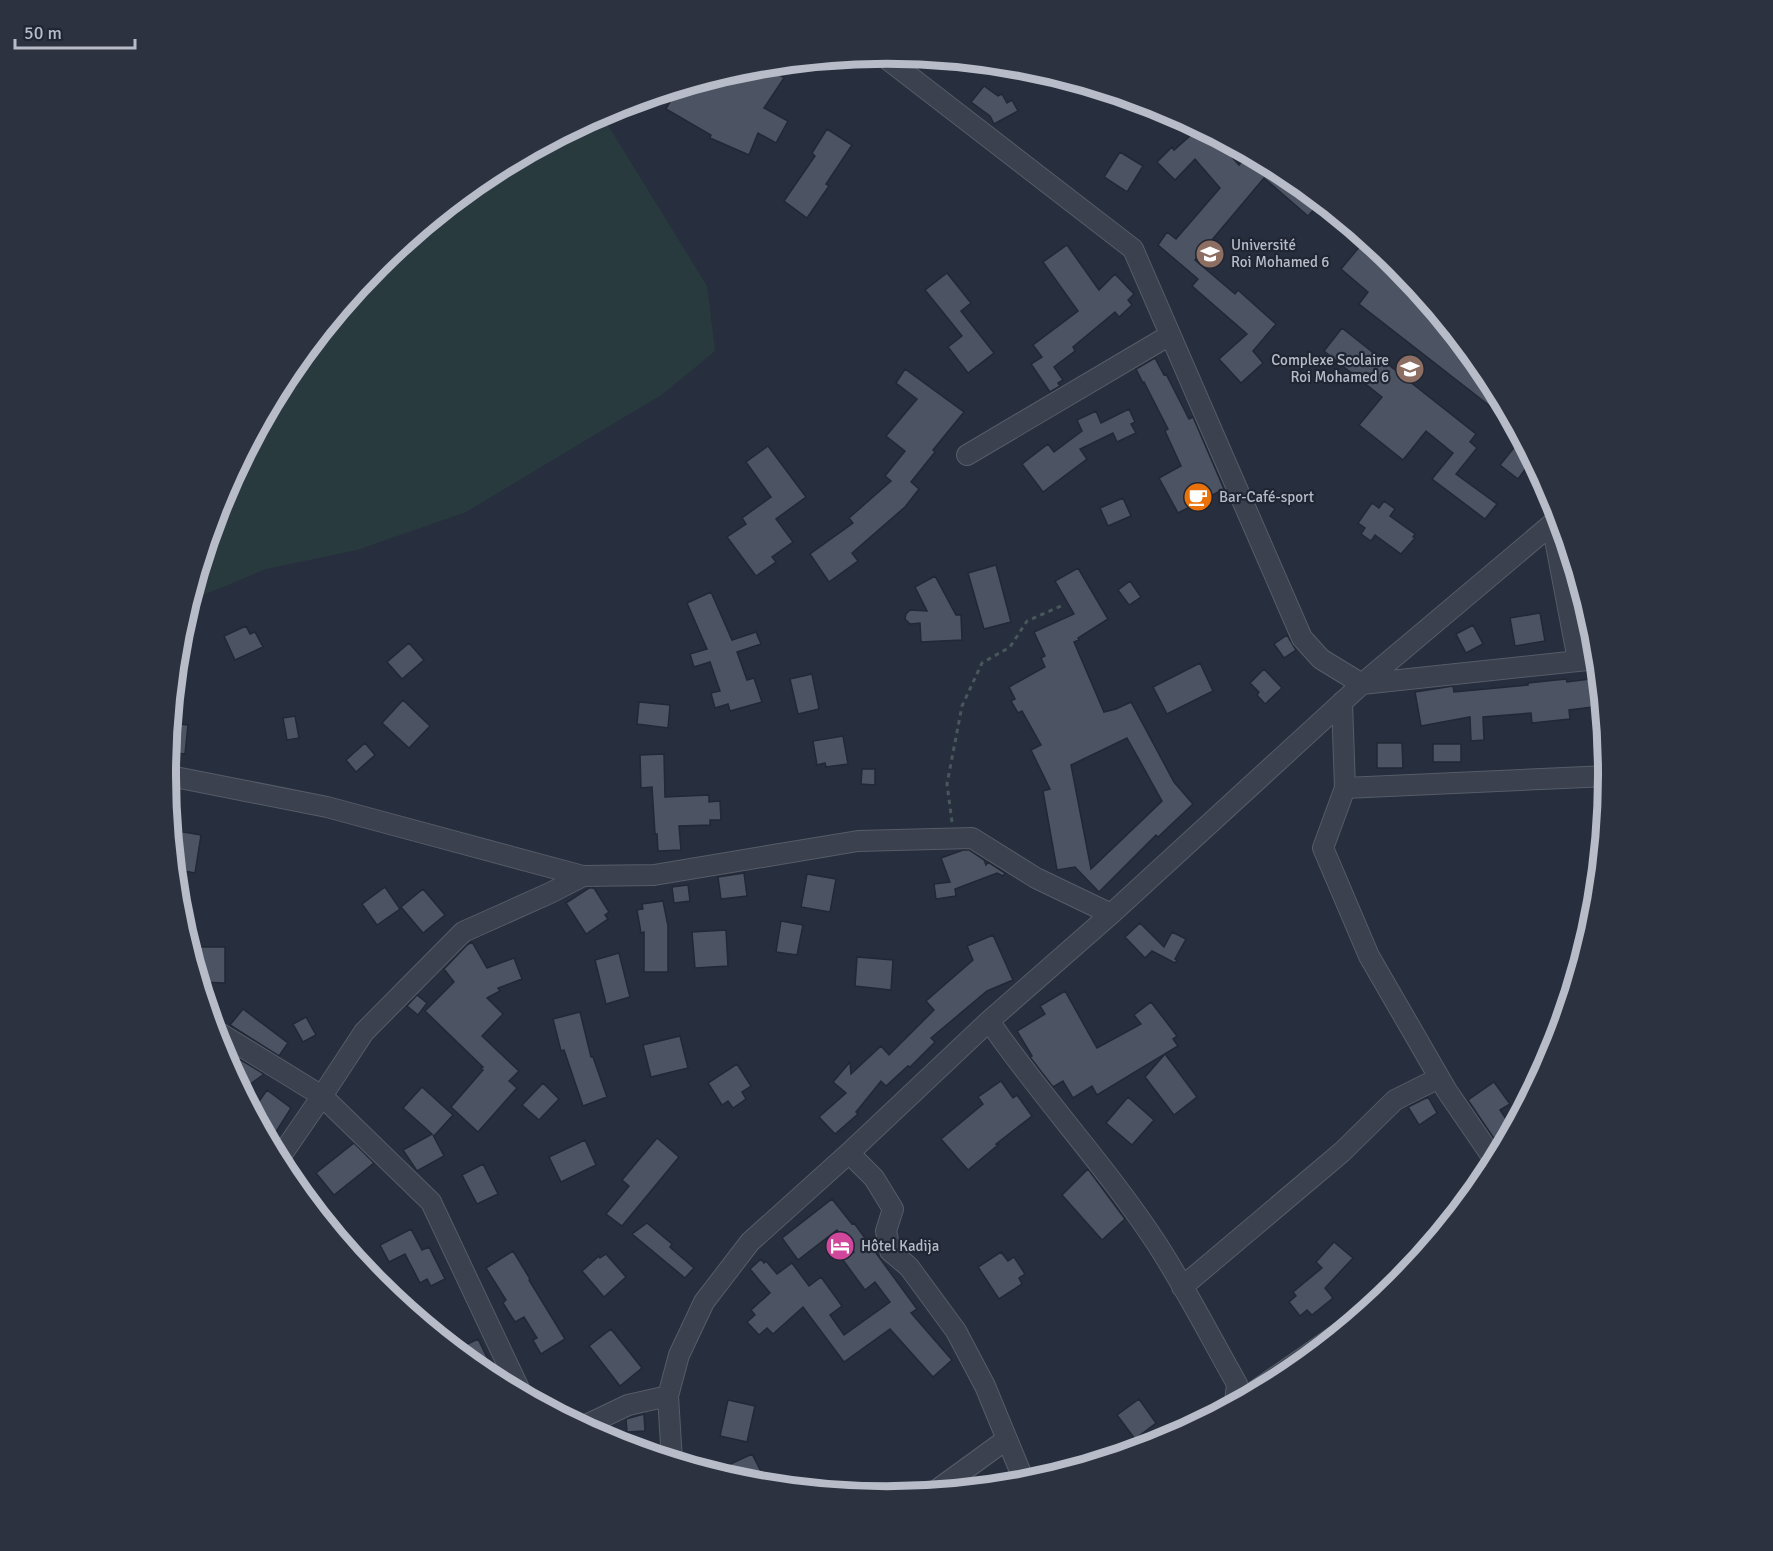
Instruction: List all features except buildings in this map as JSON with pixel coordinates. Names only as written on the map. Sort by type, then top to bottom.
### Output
[{"type":"street","points":[[895,64],[1133,249],[1302,638],[1321,659],[1362,684],[1587,660],[1564,562]]},
{"type":"street","points":[[967,455],[1170,335]]},
{"type":"street","points":[[672,1453],[668,1396],[679,1355],[704,1302],[750,1242],[989,1021],[1111,914],[1362,684],[1551,524]]},
{"type":"street","points":[[1342,702],[1345,788],[1323,849],[1369,956],[1439,1078],[1489,1152]]},
{"type":"street","points":[[176,778],[327,807],[583,876],[654,875],[858,841],[972,838],[1036,878],[1111,914]]},
{"type":"street","points":[[1345,788],[1598,779]]},
{"type":"street","points":[[284,1152],[364,1032],[463,932],[583,876]]},
{"type":"street","points":[[989,1021],[1013,1056],[1111,1180],[1157,1245],[1237,1384],[1236,1394]]},
{"type":"street","points":[[226,1037],[322,1096],[431,1202],[516,1382]]},
{"type":"street","points":[[1182,1287],[1341,1152],[1395,1100],[1439,1078]]},
{"type":"street","points":[[849,1152],[874,1178],[893,1209],[886,1231],[890,1251],[909,1267],[956,1331],[985,1386],[1021,1474]]},
{"type":"street","points":[[592,1422],[628,1406],[668,1396]]},
{"type":"street","points":[[946,1484],[1007,1439]]},
{"type":"path","points":[[954,838],[947,784],[962,706],[982,663],[1010,647],[1027,621],[1061,606]]},
{"type":"shaded area","points":[[606,123],[707,286],[715,351],[663,394],[466,512],[357,550],[266,569],[199,597],[213,547],[249,461],[295,380],[322,343],[384,273],[454,211],[491,184],[531,160]]},
{"type":"place","name":"Université Roi Mohamed 6","points":[[1210,254]]},
{"type":"place","name":"Complexe Scolaire Roi Mohamed 6","points":[[1410,369]]},
{"type":"place","name":"Bar-Café-sport","points":[[1198,497]]},
{"type":"place","name":"Hôtel Kadija","points":[[840,1246]]}]
